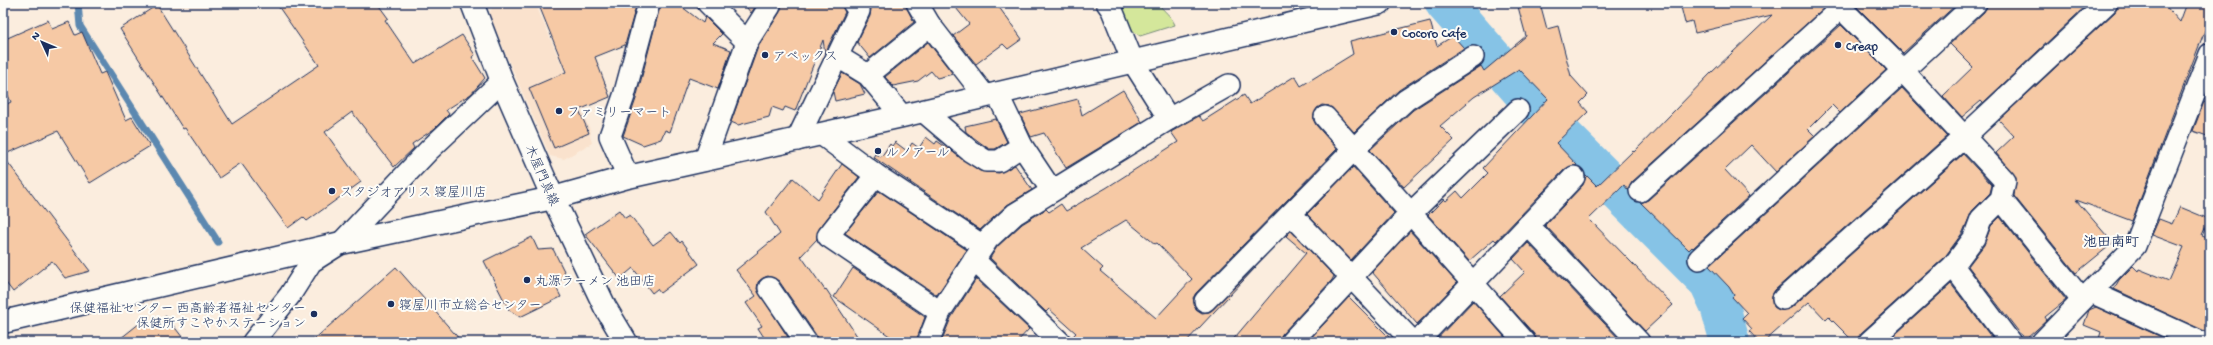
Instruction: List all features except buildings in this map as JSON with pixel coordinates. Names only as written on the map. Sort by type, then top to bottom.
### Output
[{"type":"street","points":[[628,177],[610,136],[624,96],[649,3]]},
{"type":"street","points":[[708,3],[747,42]]},
{"type":"street","points":[[797,140],[859,11],[853,3]]},
{"type":"street","points":[[917,3],[930,25],[991,94],[1022,146],[1052,191]]},
{"type":"street","points":[[1107,3],[1112,10],[1133,62],[1169,119]]},
{"type":"street","points":[[3,322],[341,243],[553,198],[628,177],[902,116],[1380,3]]},
{"type":"street","points":[[1699,259],[1976,3]]},
{"type":"street","points":[[1783,299],[1964,137],[2107,3]]},
{"type":"street","name":"木屋門真線","points":[[477,5],[502,81],[553,198],[605,307],[626,342]]},
{"type":"street","points":[[705,160],[747,42],[770,6]]},
{"type":"street","points":[[1640,191],[1838,6],[1903,71],[2005,181],[2001,200],[1981,219],[1974,238],[1953,266],[1869,342]]},
{"type":"street","points":[[868,75],[930,25]]},
{"type":"street","points":[[2042,342],[2135,246],[2210,54]]},
{"type":"street","points":[[837,56],[868,75],[902,116]]},
{"type":"street","points":[[1205,301],[1354,149],[1406,100],[1473,58]]},
{"type":"street","points":[[253,342],[290,295],[311,262],[341,243],[429,150],[502,81]]},
{"type":"street","points":[[928,342],[940,312],[978,253],[1015,214],[1169,119],[1229,85]]},
{"type":"street","points":[[1291,342],[1411,213],[1518,110]]},
{"type":"street","points":[[923,111],[970,150],[986,161],[999,160],[1022,146]]},
{"type":"street","points":[[1324,117],[1525,342]]},
{"type":"street","points":[[821,134],[978,253],[1048,338]]},
{"type":"street","points":[[876,175],[828,236],[940,312]]},
{"type":"street","points":[[1417,342],[1574,177]]},
{"type":"street","points":[[2001,200],[2086,296],[2201,342]]},
{"type":"street","points":[[1291,214],[1413,342]]},
{"type":"street","points":[[1528,225],[1639,342]]},
{"type":"street","points":[[1953,266],[2010,342]]},
{"type":"street","points":[[769,288],[806,342]]},
{"type":"shaded area","points":[[502,3],[535,3],[591,132],[590,136],[592,143],[564,159],[550,156],[489,15],[493,6]]},
{"type":"green space","points":[[1121,3],[1158,3],[1172,19],[1175,25],[1140,36],[1128,27]]},
{"type":"waterway","points":[[78,3],[80,26],[218,242]]},
{"type":"waterway","points":[[1445,3],[1547,120],[1709,282],[1720,306],[1730,342]]},
{"type":"place","name":"Cocoro Cafe","points":[[1394,32]]},
{"type":"place","name":"Creap","points":[[1838,45]]},
{"type":"place","name":"アペックス","points":[[765,55]]},
{"type":"place","name":"ファミリーマート","points":[[559,111]]},
{"type":"place","name":"ルノアール","points":[[878,151]]},
{"type":"place","name":"スタジオアリス 寝屋川店","points":[[332,191]]},
{"type":"place","name":"丸源ラーメン 池田店","points":[[527,280]]},
{"type":"place","name":"寝屋川市立総合センター","points":[[391,304]]},
{"type":"place","name":"保健福祉センター 西高齢者福祉センター 保健所すこやかステーション","points":[[314,314]]},
{"type":"district","name":"池田南町","points":[[2111,241]]}]
